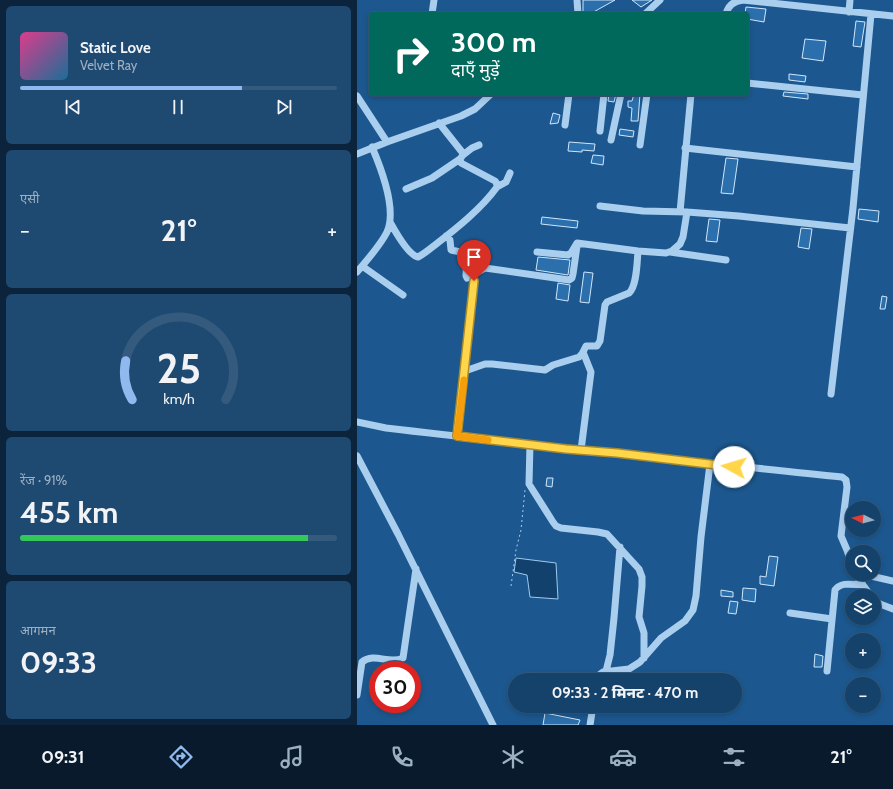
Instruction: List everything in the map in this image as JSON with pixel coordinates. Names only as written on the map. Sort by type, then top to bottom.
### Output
[{"type":"street","points":[[431,12],[433,0]]},
{"type":"street","points":[[577,0],[578,12]]},
{"type":"street","points":[[647,12],[660,0]]},
{"type":"street","points":[[727,12],[731,4],[735,1],[743,0],[893,16]]},
{"type":"street","points":[[849,12],[850,0]]},
{"type":"street","points":[[831,394],[857,167],[871,14]]},
{"type":"street","points":[[749,83],[863,95]]},
{"type":"street","points":[[357,96],[387,142]]},
{"type":"street","points":[[357,154],[372,147],[461,116],[475,109],[489,96]]},
{"type":"street","points":[[565,125],[569,96]]},
{"type":"street","points":[[599,131],[604,96]]},
{"type":"street","points":[[611,140],[621,96]]},
{"type":"street","points":[[640,145],[647,96]]},
{"type":"street","points":[[669,252],[676,248],[683,237],[685,148],[691,96]]},
{"type":"street","points":[[439,123],[463,152],[460,162],[495,181],[497,187]]},
{"type":"street","points":[[406,189],[432,178],[472,148],[479,145]]},
{"type":"street","points":[[357,272],[386,232],[390,222],[389,207],[383,177],[372,147]]},
{"type":"street","points":[[685,148],[857,167]]},
{"type":"street","points":[[390,222],[405,246],[415,257],[420,256],[478,209],[497,187],[505,183],[510,173]]},
{"type":"street","points":[[600,206],[643,211],[739,216],[850,228]]},
{"type":"street","points":[[446,236],[450,240],[451,250],[467,254],[465,274],[467,278]]},
{"type":"street","points":[[467,278],[485,268],[569,280],[572,278],[578,244]]},
{"type":"street","points":[[537,252],[568,255],[571,253],[575,245],[578,244],[638,251],[669,252],[726,260]]},
{"type":"street","points":[[465,371],[485,364],[545,370],[553,365],[579,357],[585,346],[595,347],[599,345],[605,305],[607,302],[632,291],[635,281],[638,251]]},
{"type":"street","points":[[362,266],[403,295]]},
{"type":"street","points":[[457,436],[475,283],[473,279],[467,278]]},
{"type":"street","points":[[581,450],[591,372],[583,352]]},
{"type":"street","points":[[357,422],[386,428],[845,478],[847,487],[841,536],[845,545]]},
{"type":"street","points":[[530,444],[528,481],[557,526],[567,529],[605,533],[610,536],[639,570],[642,577],[639,617],[644,632],[644,658]]},
{"type":"street","points":[[357,456],[416,569],[493,725]]},
{"type":"street","points":[[601,673],[606,671],[629,669],[640,662],[663,636],[685,621],[695,606],[710,464]]},
{"type":"street","points":[[606,671],[614,625],[620,547]]},
{"type":"street","points":[[357,695],[362,662],[366,658],[399,660],[403,658],[416,569]]},
{"type":"street","points":[[881,578],[893,581]]},
{"type":"street","points":[[860,581],[866,589]]},
{"type":"street","points":[[827,671],[834,596],[837,587],[845,584],[863,585]]},
{"type":"street","points":[[881,604],[893,609]]},
{"type":"street","points":[[790,613],[832,619]]},
{"type":"street","points":[[590,725],[592,713]]},
{"type":"path","points":[[511,586],[516,550],[521,530],[525,490],[528,481]]},
{"type":"water","points":[[516,558],[556,563],[558,599],[530,597],[527,575],[514,572]]},
{"type":"building","points":[[583,0],[615,0],[594,12],[583,12]]},
{"type":"building","points":[[632,0],[652,0],[641,7]]},
{"type":"building","points":[[746,7],[766,9],[764,22],[749,19],[749,12],[745,12]]},
{"type":"building","points":[[856,21],[865,22],[861,47],[853,46]]},
{"type":"building","points":[[805,39],[826,41],[823,61],[802,58]]},
{"type":"building","points":[[789,74],[806,76],[805,82],[789,80]]},
{"type":"building","points":[[784,92],[808,94],[808,99],[783,96]]},
{"type":"building","points":[[609,96],[616,96],[614,102],[608,101]]},
{"type":"building","points":[[633,96],[640,96],[638,121],[631,121],[632,108],[628,107],[628,101],[632,101]]},
{"type":"building","points":[[553,113],[560,115],[558,123],[550,124]]},
{"type":"building","points":[[620,129],[634,131],[633,137],[619,135]]},
{"type":"building","points":[[569,142],[595,144],[594,151],[568,151]]},
{"type":"building","points":[[593,155],[604,156],[603,165],[591,163]]},
{"type":"building","points":[[726,158],[738,159],[733,194],[721,193]]},
{"type":"building","points":[[859,209],[879,211],[878,222],[858,219]]},
{"type":"building","points":[[542,217],[578,221],[577,228],[541,224]]},
{"type":"building","points":[[709,219],[720,220],[717,242],[706,241]]},
{"type":"building","points":[[801,228],[812,229],[809,249],[798,247]]},
{"type":"building","points":[[538,257],[570,260],[568,275],[536,270]]},
{"type":"building","points":[[584,272],[593,273],[589,303],[580,302]]},
{"type":"building","points":[[558,283],[570,285],[568,301],[556,299]]},
{"type":"building","points":[[882,296],[887,297],[885,309],[880,309]]},
{"type":"building","points":[[547,478],[553,478],[552,487],[546,486]]},
{"type":"building","points":[[769,556],[778,557],[774,586],[760,584],[760,576],[766,577]]},
{"type":"building","points":[[743,588],[756,589],[755,602],[742,600]]},
{"type":"building","points":[[721,590],[733,592],[733,597],[721,596]]},
{"type":"building","points":[[730,601],[738,602],[736,614],[728,613]]},
{"type":"building","points":[[815,654],[823,656],[822,667],[814,667]]},
{"type":"building","points":[[545,713],[580,720],[578,725],[543,725]]},
{"type":"slow traffic","points":[[464,380],[457,436],[488,440]]},
{"type":"route","points":[[474,281],[457,436],[734,467]]}]
